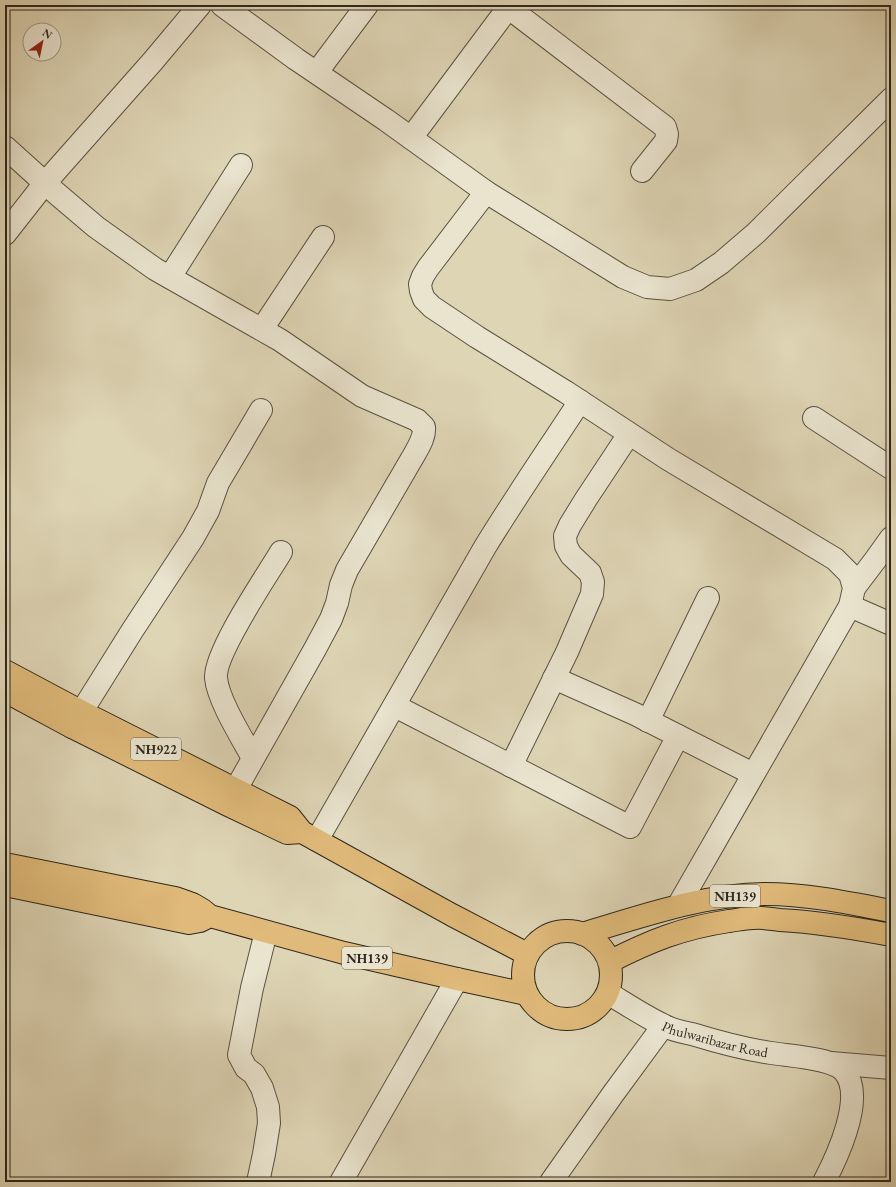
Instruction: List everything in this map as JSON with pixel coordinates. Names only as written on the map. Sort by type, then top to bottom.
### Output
[{"type":"main road","name":"NH922","points":[[5,671],[77,719],[236,789],[290,817],[309,836],[452,915],[527,954]]},
{"type":"main road","points":[[5,691],[77,719],[221,801],[288,833],[309,836]]},
{"type":"main road","name":"NH139","points":[[5,864],[175,898],[201,908],[210,916],[266,932],[344,953],[526,994]]},
{"type":"main road","points":[[5,885],[189,923],[200,921],[210,916]]},
{"type":"main road","points":[[753,918],[756,894]]},
{"type":"main road","name":"NH139","points":[[582,934],[678,906],[727,897],[756,894],[806,897],[862,905],[891,911]]},
{"type":"main road","name":"NH139","points":[[609,962],[639,946],[684,930],[709,924],[753,918],[804,921],[858,929],[891,936]]},
{"type":"main road","name":"NH139","points":[[568,932],[582,934],[595,940],[605,953],[609,962],[611,980],[608,993],[592,1012],[567,1020],[542,1013],[526,994],[522,974],[527,954],[538,941],[551,934],[568,932]]},
{"type":"street","points":[[5,234],[45,183],[153,61],[200,5]]},
{"type":"street","points":[[222,5],[412,138],[486,192],[624,277],[647,287],[670,289],[696,280],[715,267],[756,233],[891,99]]},
{"type":"street","points":[[317,72],[366,5]]},
{"type":"street","points":[[412,138],[506,6],[665,127],[667,134],[666,142],[642,171]]},
{"type":"street","points":[[5,147],[96,227],[155,269],[280,340],[362,396],[417,420],[422,423],[424,427],[425,432],[423,439],[347,570],[331,619],[236,789]]},
{"type":"street","points":[[170,277],[241,165]]},
{"type":"street","points":[[486,192],[423,276],[420,284],[420,291],[424,299],[432,307],[477,337],[580,401],[668,459],[835,559],[850,574],[852,597]]},
{"type":"street","points":[[262,329],[323,237]]},
{"type":"street","points":[[309,836],[395,706],[511,504],[580,401]]},
{"type":"street","points":[[77,719],[193,538],[208,511],[218,483],[260,410]]},
{"type":"street","points":[[814,418],[891,468]]},
{"type":"street","points":[[511,766],[554,678],[592,594],[594,582],[590,573],[571,555],[566,546],[565,536],[586,499],[630,434]]},
{"type":"street","points":[[678,906],[852,597],[891,538]]},
{"type":"street","points":[[253,758],[219,692],[216,677],[219,664],[231,636],[281,552]]},
{"type":"street","points":[[852,597],[891,624]]},
{"type":"street","points":[[648,721],[708,598]]},
{"type":"street","points":[[554,678],[648,721],[753,774]]},
{"type":"street","points":[[395,706],[630,828],[678,736]]},
{"type":"street","points":[[258,1182],[264,1154],[268,1123],[268,1107],[262,1088],[254,1074],[246,1068],[239,1055],[252,988],[266,932]]},
{"type":"street","points":[[341,1182],[457,979]]},
{"type":"street","name":"Phulwaribazar Road","points":[[608,993],[663,1026],[742,1048],[799,1056],[830,1063],[891,1068]]},
{"type":"street","points":[[551,1182],[663,1026]]},
{"type":"street","name":"Phulwaribazar Road","points":[[824,1182],[832,1168],[845,1134],[852,1108],[852,1092],[849,1080],[843,1070],[830,1063]]}]
